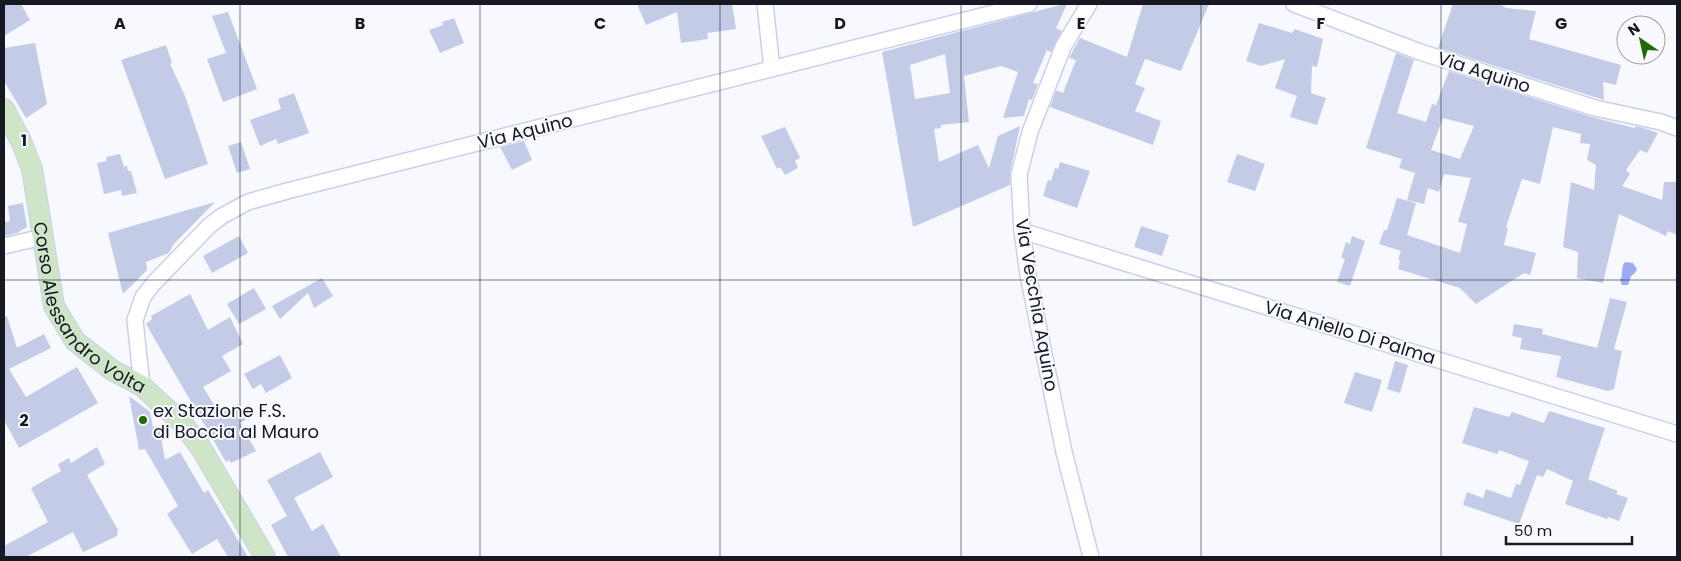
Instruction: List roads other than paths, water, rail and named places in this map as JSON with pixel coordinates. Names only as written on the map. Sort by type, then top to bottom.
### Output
[{"type":"main road","name":"Corso Alessandro Volta","points":[[4,109],[22,141],[32,169],[54,306],[65,326],[76,341],[98,360],[142,386],[182,422],[201,448],[265,557]]},
{"type":"street","points":[[765,4],[772,69]]},
{"type":"street","name":"Via Aquino","points":[[142,386],[136,320],[143,297],[208,226],[234,209],[287,190],[1029,4]]},
{"type":"street","name":"Via Vecchia Aquino","points":[[1089,4],[1063,47],[1030,132],[1019,175],[1022,231],[1028,275],[1064,452],[1092,557]]},
{"type":"street","name":"Via Aquino","points":[[1294,4],[1430,55],[1595,108],[1661,122],[1677,128]]},
{"type":"street","name":"Via Aniello Di Palma","points":[[1022,231],[1677,434]]},
{"type":"street","points":[[4,246],[43,237]]},
{"type":"water","points":[[1625,262],[1633,263],[1637,269],[1631,276],[1628,285],[1622,285],[1620,280]]},
{"type":"place","name":"ex Stazione F.S. di Boccia al Mauro","points":[[143,420]]}]
